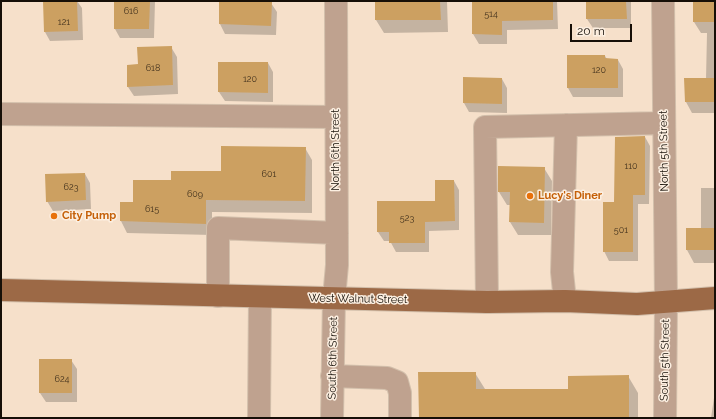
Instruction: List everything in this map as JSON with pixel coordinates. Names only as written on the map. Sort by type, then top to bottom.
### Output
[{"type":"main road","name":"West Walnut Street","points":[[1,290],[487,302],[565,301],[637,304],[715,298]]},
{"type":"street","name":"North 6th Street","points":[[334,298],[337,264],[336,1]]},
{"type":"street","name":"North 5th Street","points":[[663,1],[666,302]]},
{"type":"street","points":[[1,114],[336,117]]},
{"type":"street","points":[[487,302],[485,126],[664,123]]},
{"type":"street","points":[[565,301],[562,272],[566,125]]},
{"type":"street","points":[[218,296],[218,228],[337,233]]},
{"type":"street","points":[[259,418],[260,297]]},
{"type":"street","name":"South 6th Street","points":[[332,418],[334,298]]},
{"type":"street","name":"South 5th Street","points":[[664,418],[666,302]]},
{"type":"street","points":[[332,376],[387,378],[397,382],[400,393],[400,418]]},
{"type":"building","points":[[43,1],[77,1],[78,31],[44,32]]},
{"type":"building","points":[[114,1],[150,1],[149,29],[114,29]]},
{"type":"building","points":[[219,1],[272,2],[271,26],[219,24]]},
{"type":"building","points":[[375,1],[440,1],[441,20],[375,20]]},
{"type":"building","points":[[472,1],[553,1],[553,20],[502,21],[502,35],[472,34]]},
{"type":"building","points":[[586,1],[626,1],[627,19],[586,19]]},
{"type":"building","points":[[693,1],[715,1],[715,22],[693,22]]},
{"type":"building","points":[[172,46],[173,85],[127,87],[127,65],[138,64],[137,47]]},
{"type":"building","points":[[567,55],[605,55],[605,58],[618,59],[618,88],[567,88]]},
{"type":"building","points":[[218,62],[268,62],[268,93],[218,92]]},
{"type":"building","points":[[463,77],[502,78],[502,104],[463,103]]},
{"type":"building","points":[[684,78],[715,78],[715,102],[685,102]]},
{"type":"building","points":[[645,136],[645,195],[633,195],[633,252],[603,252],[603,202],[614,202],[615,137]]},
{"type":"building","points":[[221,146],[306,147],[305,201],[206,200],[206,224],[120,221],[120,202],[133,202],[133,180],[171,180],[171,171],[221,171]]},
{"type":"building","points":[[498,166],[545,167],[544,223],[509,222],[510,192],[498,192]]},
{"type":"building","points":[[85,173],[86,200],[46,202],[45,174]]},
{"type":"building","points":[[435,180],[454,180],[455,221],[425,222],[425,243],[389,243],[389,232],[377,232],[377,201],[435,201]]},
{"type":"building","points":[[686,228],[715,228],[715,250],[686,250]]},
{"type":"building","points":[[39,359],[72,359],[72,393],[39,393]]},
{"type":"building","points":[[418,372],[476,372],[476,389],[568,389],[568,376],[629,375],[629,418],[419,418]]},
{"type":"place","name":"Lucy's Diner","points":[[530,196]]},
{"type":"place","name":"City Pump","points":[[54,216]]}]
